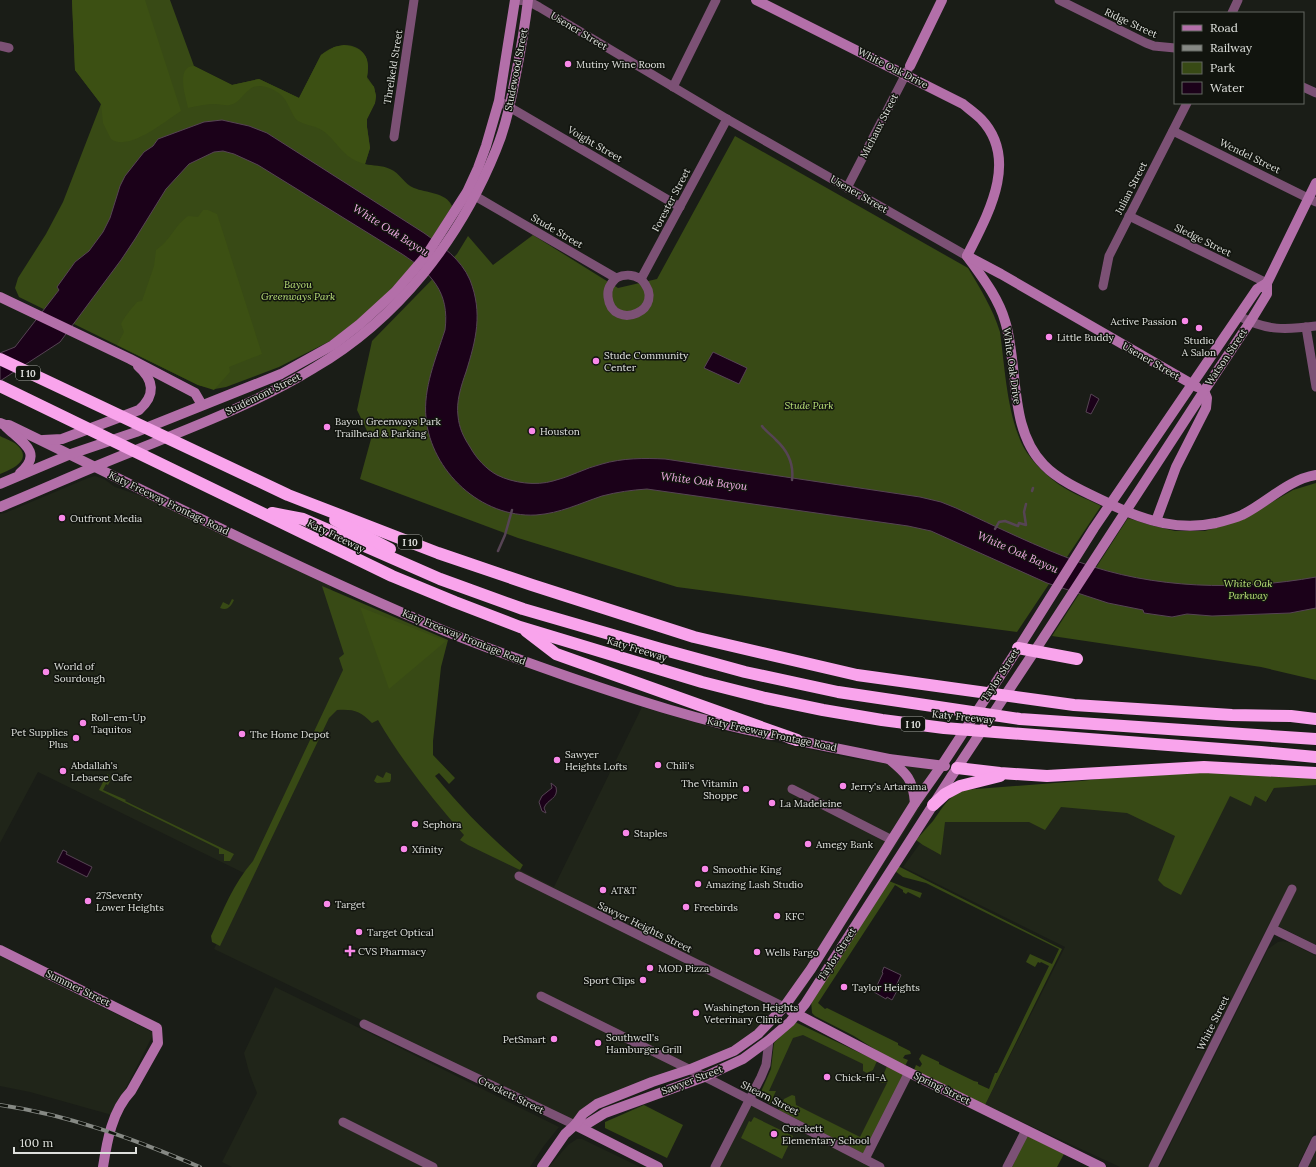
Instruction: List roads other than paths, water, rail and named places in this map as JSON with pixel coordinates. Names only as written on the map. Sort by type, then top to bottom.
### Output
[{"type":"highway","name":"Katy Freeway","points":[[0,359],[288,496],[438,553],[532,586],[694,637],[857,675],[1074,705],[1232,715],[1291,716],[1316,719]]},
{"type":"highway","name":"Katy Freeway","points":[[0,386],[392,576],[518,626],[702,682],[816,708],[882,720],[1000,733],[1254,751],[1316,757]]},
{"type":"highway","points":[[0,390],[40,406]]},
{"type":"highway","points":[[288,496],[389,549],[524,606]]},
{"type":"highway","points":[[257,511],[303,519],[440,579],[595,630],[745,672],[838,692],[1020,719],[1316,739]]},
{"type":"highway","points":[[518,626],[556,654],[797,740]]},
{"type":"highway","points":[[1018,648],[1034,652],[1077,658]]},
{"type":"highway","points":[[959,765],[1007,774],[1047,776],[1204,768],[1316,773]]},
{"type":"highway","points":[[933,804],[945,794],[960,786],[1007,774]]},
{"type":"main road","name":"Studewood Street","points":[[469,200],[499,101],[515,0]]},
{"type":"main road","name":"White Oak Drive","points":[[756,0],[908,70],[963,104],[982,120],[995,140],[999,166],[996,194],[986,219],[967,256],[990,288],[1005,320],[1010,343],[1020,420],[1036,455],[1044,465],[1077,488],[1135,515],[1173,526],[1189,527],[1216,523],[1242,515],[1287,485],[1306,477],[1316,475]]},
{"type":"main road","name":"Michaux Street","points":[[908,70],[942,0]]},
{"type":"main road","name":"Studewood Street","points":[[469,200],[496,149],[510,107],[528,1]]},
{"type":"main road","name":"Watson Street","points":[[1156,521],[1176,467],[1206,408],[1207,398],[1204,391],[1267,294],[1267,283],[1312,200],[1316,183]]},
{"type":"main road","name":"Studemont Street","points":[[0,507],[94,466],[194,426],[265,395],[305,374],[351,343],[376,316],[426,256],[469,200]]},
{"type":"main road","name":"Usener Street","points":[[967,256],[1204,391]]},
{"type":"main road","points":[[990,288],[992,283],[1001,274]]},
{"type":"main road","name":"Watson Street","points":[[1192,384],[1257,289],[1267,283]]},
{"type":"main road","points":[[0,297],[130,359],[196,393],[202,405],[194,426]]},
{"type":"main road","name":"Studemont Street","points":[[0,484],[71,454],[136,432],[281,374],[333,345],[376,316]]},
{"type":"main road","points":[[41,440],[62,439],[139,410],[149,397],[151,391],[150,382],[146,373],[130,359]]},
{"type":"main road","name":"Taylor Street","points":[[784,1007],[811,969],[915,803],[1025,638],[1094,528],[1192,384]]},
{"type":"main road","name":"Taylor Street","points":[[796,1014],[805,1004],[933,804],[1024,668],[1204,391]]},
{"type":"main road","points":[[2,424],[27,446],[31,453],[31,460],[28,466],[15,477]]},
{"type":"main road","name":"Katy Freeway Frontage Road","points":[[2,424],[10,425],[261,548],[384,605],[434,627],[503,654],[594,686],[669,710],[736,728],[889,759],[959,765]]},
{"type":"main road","points":[[889,759],[903,771],[912,783],[915,803]]},
{"type":"main road","points":[[842,918],[856,924]]},
{"type":"main road","name":"Summer Street","points":[[0,950],[156,1028],[158,1043],[131,1091]]},
{"type":"main road","name":"Spring Street","points":[[784,1007],[908,1072],[1101,1167]]},
{"type":"main road","name":"Sawyer Street","points":[[542,1167],[566,1134],[583,1114],[597,1104],[734,1051],[758,1034],[784,1007]]},
{"type":"main road","name":"Sawyer Street","points":[[575,1125],[587,1124],[604,1113],[704,1077],[743,1059],[770,1040],[790,1022],[796,1014]]},
{"type":"main road","points":[[103,1167],[108,1141],[117,1112],[125,1097],[131,1091]]},
{"type":"main road","points":[[108,1167],[118,1124],[130,1099],[131,1091]]},
{"type":"main road","name":"Crockett Street","points":[[575,1125],[658,1167]]},
{"type":"street","name":"Threlkeld Street","points":[[394,137],[414,0]]},
{"type":"street","name":"Usener Street","points":[[515,0],[528,1],[727,119],[967,256]]},
{"type":"street","points":[[673,87],[716,0]]},
{"type":"street","name":"Ridge Street","points":[[1059,0],[1146,43],[1154,46],[1174,48]]},
{"type":"street","points":[[1232,12],[1238,0]]},
{"type":"street","name":"Michaux Street","points":[[848,188],[908,70]]},
{"type":"street","points":[[1304,87],[1316,93]]},
{"type":"street","name":"Voight Street","points":[[499,101],[680,207]]},
{"type":"street","name":"Julian Street","points":[[1103,286],[1109,256],[1187,104]]},
{"type":"street","name":"Forester Street","points":[[641,279],[727,119]]},
{"type":"street","name":"Wendel Street","points":[[1174,131],[1312,200]]},
{"type":"street","name":"Stude Street","points":[[469,200],[616,278]]},
{"type":"street","name":"Sledge Street","points":[[1129,216],[1267,283]]},
{"type":"street","points":[[629,274],[636,276],[646,284],[648,290],[648,302],[640,312],[634,315],[620,315],[611,307],[608,301],[608,288],[611,282],[616,278],[629,274]]},
{"type":"street","points":[[1239,316],[1250,322],[1268,328],[1285,329],[1316,326]]},
{"type":"street","points":[[1306,327],[1316,387]]},
{"type":"street","points":[[792,789],[892,840]]},
{"type":"street","name":"Sawyer Heights Street","points":[[519,876],[784,1007]]},
{"type":"street","name":"White Street","points":[[1153,1167],[1292,889]]},
{"type":"street","points":[[1273,929],[1316,950]]},
{"type":"street","name":"Shearn Street","points":[[541,996],[688,1070],[750,1099],[880,1167]]},
{"type":"street","name":"Crockett Street","points":[[364,1024],[575,1125]]},
{"type":"street","points":[[715,1167],[766,1065],[770,1040]]},
{"type":"street","points":[[865,1159],[908,1072]]},
{"type":"street","points":[[343,1122],[433,1167]]},
{"type":"street","points":[[1007,1167],[1026,1130]]},
{"type":"street","points":[[1302,1167],[1316,1140]]},
{"type":"water","name":"White Oak Bayou","points":[[222,120],[249,126],[267,133],[424,233],[438,243],[462,266],[470,280],[474,292],[477,326],[473,349],[458,400],[459,420],[464,436],[475,455],[493,473],[503,478],[525,483],[546,483],[610,462],[633,459],[665,459],[920,497],[941,502],[956,508],[1032,543],[1079,562],[1136,578],[1196,585],[1227,586],[1316,577],[1316,608],[1290,613],[1212,616],[1187,614],[1172,617],[1144,613],[1143,610],[1108,603],[1047,583],[931,531],[908,526],[647,489],[624,491],[602,496],[562,510],[545,514],[516,514],[496,509],[478,500],[462,488],[448,473],[430,438],[426,418],[426,396],[434,362],[445,330],[446,317],[441,294],[430,276],[402,254],[258,165],[234,154],[223,151],[214,152],[189,164],[166,189],[121,260],[60,342],[0,381],[0,353],[15,347],[59,290],[57,287],[75,262],[89,251],[103,232],[110,218],[120,186],[125,176],[144,152],[153,146],[158,139],[204,122]]},
{"type":"water","points":[[713,352],[747,368],[739,384],[704,368]]},
{"type":"water","points":[[1091,394],[1099,399],[1091,414],[1086,412]]},
{"type":"water","points":[[551,783],[556,787],[556,794],[544,808],[546,813],[542,811],[539,802],[542,796],[552,788]]},
{"type":"water","points":[[63,850],[67,852],[66,854],[92,867],[87,877],[57,862]]},
{"type":"water","points":[[884,967],[901,975],[896,986],[899,987],[892,1000],[887,997],[886,999],[874,992],[883,973]]},
{"type":"waterway","points":[[762,426],[787,453],[791,463],[792,480]]},
{"type":"waterway","name":"White Oak Bayou","points":[[995,529],[999,522],[1005,521],[1018,526],[1019,523],[1026,525],[1024,512],[1026,504]]},
{"type":"waterway","points":[[498,551],[505,535],[512,510]]},
{"type":"railway","points":[[0,1105],[26,1109],[77,1122],[152,1147],[200,1167]]},
{"type":"place","name":"Mutiny Wine Room","points":[[568,64]]},
{"type":"place","name":"Active Passion","points":[[1185,321]]},
{"type":"place","name":"Studio A Salon","points":[[1199,328]]},
{"type":"place","name":"Little Buddy","points":[[1049,337]]},
{"type":"place","name":"Stude Community Center","points":[[596,361]]},
{"type":"place","name":"Bayou Greenways Park Trailhead & Parking","points":[[327,427]]},
{"type":"place","name":"Houston","points":[[532,431]]},
{"type":"place","name":"Outfront Media","points":[[62,518]]},
{"type":"place","name":"World of Sourdough","points":[[46,672]]},
{"type":"place","name":"Roll-em-Up Taquitos","points":[[83,723]]},
{"type":"place","name":"The Home Depot","points":[[242,734]]},
{"type":"place","name":"Pet Supplies Plus","points":[[76,738]]},
{"type":"place","name":"Sawyer Heights Lofts","points":[[557,760]]},
{"type":"place","name":"Chili's","points":[[658,765]]},
{"type":"place","name":"Abdallah's Lebaese Cafe","points":[[63,771]]},
{"type":"place","name":"Jerry's Artarama","points":[[843,786]]},
{"type":"place","name":"The Vitamin Shoppe","points":[[746,789]]},
{"type":"place","name":"La Madeleine","points":[[772,803]]},
{"type":"place","name":"Sephora","points":[[415,824]]},
{"type":"place","name":"Staples","points":[[626,833]]},
{"type":"place","name":"Amegy Bank","points":[[808,844]]},
{"type":"place","name":"Xfinity","points":[[404,849]]},
{"type":"place","name":"Smoothie King","points":[[705,869]]},
{"type":"place","name":"Amazing Lash Studio","points":[[698,884]]},
{"type":"place","name":"AT&T","points":[[603,890]]},
{"type":"place","name":"27Seventy Lower Heights","points":[[88,901]]},
{"type":"place","name":"Target","points":[[327,904]]},
{"type":"place","name":"Freebirds","points":[[686,907]]},
{"type":"place","name":"KFC","points":[[777,916]]},
{"type":"place","name":"Target Optical","points":[[359,932]]},
{"type":"place","name":"CVS Pharmacy","points":[[350,951]]},
{"type":"place","name":"Wells Fargo","points":[[757,952]]},
{"type":"place","name":"MOD Pizza","points":[[650,968]]},
{"type":"place","name":"Sport Clips","points":[[643,980]]},
{"type":"place","name":"Taylor Heights","points":[[844,987]]},
{"type":"place","name":"Washington Heights Veterinary Clinic","points":[[696,1013]]},
{"type":"place","name":"PetSmart","points":[[554,1039]]},
{"type":"place","name":"Southwell's Hamburger Grill","points":[[598,1043]]},
{"type":"place","name":"Chick-fil-A","points":[[827,1077]]},
{"type":"place","name":"Crockett Elementary School","points":[[774,1134]]},
{"type":"park label","name":"Bayou Greenways Park","points":[[298,290]]},
{"type":"park label","name":"Stude Park","points":[[809,405]]},
{"type":"park label","name":"White Oak Parkway","points":[[1248,588]]}]
